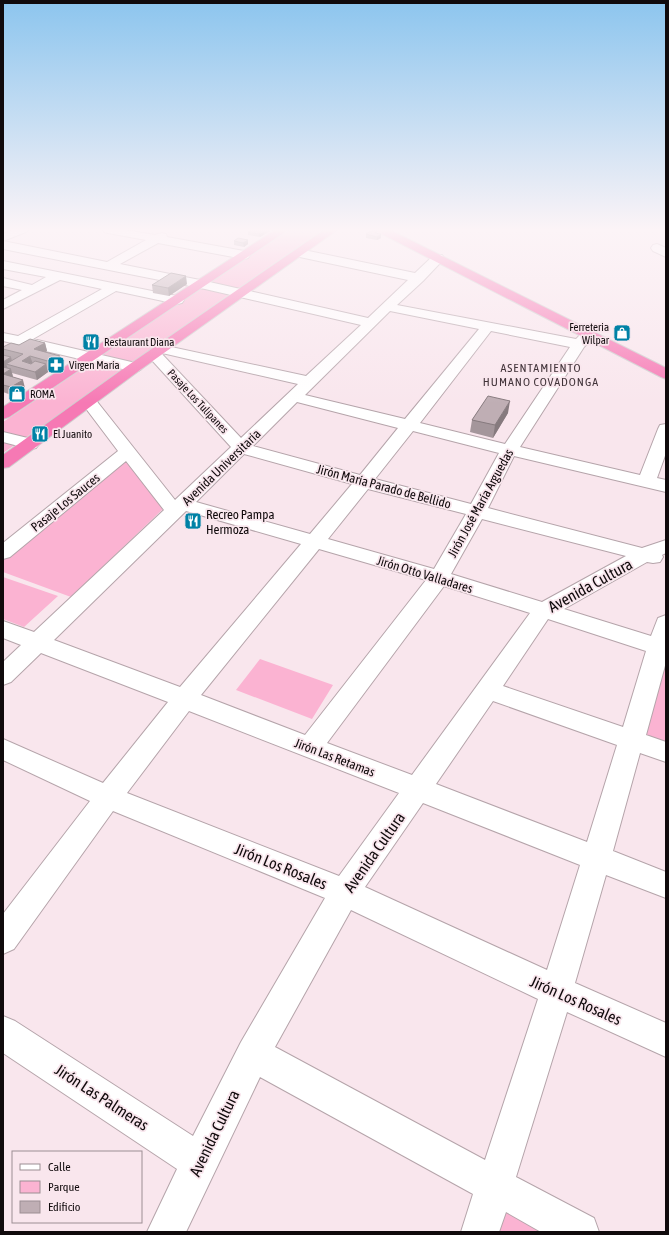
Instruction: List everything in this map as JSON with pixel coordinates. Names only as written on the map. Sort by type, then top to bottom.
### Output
[{"type":"highway","points":[[3,414],[195,288]]},
{"type":"highway","points":[[3,463],[89,402],[135,367],[249,288]]},
{"type":"highway","points":[[491,288],[584,339],[666,374]]},
{"type":"street","points":[[28,288],[34,289]]},
{"type":"street","points":[[12,342],[113,288]]},
{"type":"street","points":[[117,288],[177,300]]},
{"type":"street","points":[[215,288],[372,323]]},
{"type":"street","name":"Avenida Universitaria","points":[[3,676],[409,288]]},
{"type":"street","points":[[3,305],[34,289]]},
{"type":"street","points":[[389,307],[488,326],[584,339]]},
{"type":"street","points":[[3,939],[108,797],[184,699],[314,540],[364,482],[488,326]]},
{"type":"street","name":"Jirón José María Arguedas","points":[[310,747],[439,577],[509,450],[584,339]]},
{"type":"street","points":[[12,342],[135,367]]},
{"type":"street","points":[[158,351],[310,382]]},
{"type":"street","name":"Pasaje Los Tulipanes","points":[[158,351],[241,448]]},
{"type":"street","points":[[295,397],[509,450],[666,486]]},
{"type":"street","points":[[89,402],[127,452],[179,508]]},
{"type":"street","points":[[647,481],[666,429]]},
{"type":"street","points":[[3,437],[30,444]]},
{"type":"street","name":"Jirón María Parado de Bellido","points":[[241,448],[364,482],[659,554]]},
{"type":"street","name":"Pasaje Los Sauces","points":[[3,553],[127,452]]},
{"type":"street","name":"Jirón Otto Valladares","points":[[179,508],[314,540],[439,577],[543,611],[664,640]]},
{"type":"street","name":"Avenida Cultura","points":[[166,1232],[253,1054],[345,892],[543,611],[659,554]]},
{"type":"street","name":"Jirón Las Retamas","points":[[3,629],[666,885]]},
{"type":"street","points":[[480,1232],[557,992],[631,741],[664,640]]},
{"type":"street","points":[[488,690],[666,752]]},
{"type":"street","name":"Jirón Los Rosales","points":[[3,749],[108,797],[345,892],[557,992],[666,1040]]},
{"type":"street","name":"Jirón Las Palmeras","points":[[3,1033],[200,1162]]},
{"type":"street","points":[[253,1054],[580,1232]]},
{"type":"green space","points":[[202,288],[239,288],[130,366],[3,453],[3,422]]},
{"type":"green space","points":[[126,459],[164,508],[71,597],[3,572],[3,559]]},
{"type":"green space","points":[[3,577],[58,596],[24,627],[3,619]]},
{"type":"green space","points":[[260,659],[333,685],[312,719],[236,690]]},
{"type":"green space","points":[[666,660],[666,748],[642,740]]},
{"type":"green space","points":[[506,1201],[561,1232],[496,1232]]},
{"type":"building","points":[[30,339],[45,343],[34,349],[60,356],[51,362],[30,356],[22,361],[31,364],[35,361],[46,364],[35,372],[6,364],[23,354],[3,349],[3,347],[11,343],[19,345]]},
{"type":"building","points":[[3,355],[11,357],[3,362]]},
{"type":"building","points":[[3,367],[11,369],[3,374]]},
{"type":"building","points":[[3,374],[23,380],[11,387],[3,385]]},
{"type":"building","points":[[488,396],[510,401],[495,425],[472,420]]},
{"type":"place","name":"Ferreteria Wilpar","points":[[622,333]]},
{"type":"place","name":"Restaurant Diana","points":[[91,342]]},
{"type":"place","name":"Virgen María","points":[[56,365]]},
{"type":"place","name":"ROMA","points":[[17,394]]},
{"type":"place","name":"El Juanito","points":[[40,434]]},
{"type":"place","name":"Recreo Pampa Hermoza","points":[[193,521]]},
{"type":"district","name":"ASENTAMIENTO HUMANO COVADONGA","points":[[541,375]]}]
